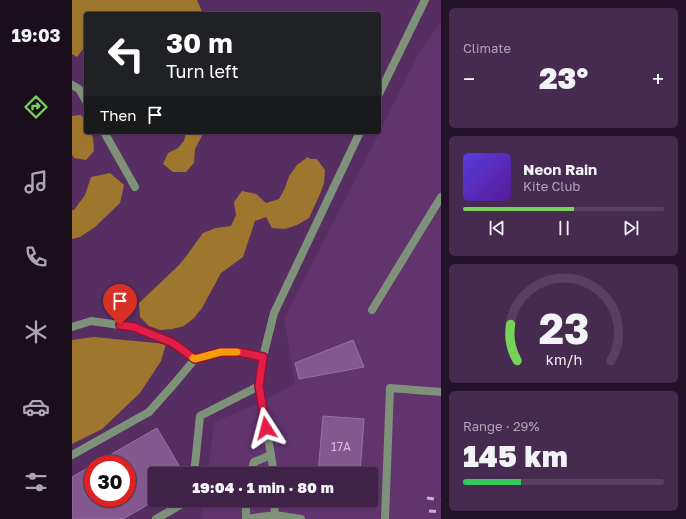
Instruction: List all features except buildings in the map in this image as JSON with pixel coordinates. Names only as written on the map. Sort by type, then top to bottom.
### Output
[{"type":"street","points":[[381,90],[425,0]]},
{"type":"street","points":[[72,85],[79,89],[84,98]]},
{"type":"street","points":[[105,134],[135,187]]},
{"type":"street","points":[[273,467],[259,386],[263,357],[274,313],[359,134]]},
{"type":"street","points":[[372,310],[441,197]]},
{"type":"street","points":[[72,327],[91,322],[134,327],[173,343],[195,359]]},
{"type":"street","points":[[72,455],[149,412],[195,359],[221,352],[239,352],[263,357]]},
{"type":"street","points":[[195,467],[200,416],[259,386]]},
{"type":"street","points":[[385,519],[390,388],[441,392]]},
{"type":"street","points":[[252,467],[254,462],[271,455]]},
{"type":"street","points":[[156,519],[176,507]]},
{"type":"street","points":[[246,507],[246,519],[274,517],[301,519]]},
{"type":"street","points":[[274,517],[275,507]]},
{"type":"shaded area","points":[[72,0],[197,0],[202,12],[84,12],[84,48],[77,57],[72,54]]},
{"type":"shaded area","points":[[441,22],[441,519],[202,519],[203,507],[378,507],[378,467],[209,467],[214,422],[252,406],[295,384],[284,318],[378,134],[381,134],[381,129],[420,51]]},
{"type":"shaded area","points":[[81,115],[84,119],[84,134],[92,134],[93,138],[94,151],[86,160],[74,158],[72,155],[72,116]]},
{"type":"shaded area","points":[[186,134],[203,134],[195,149],[194,163],[186,172],[173,172],[163,164],[168,153],[178,148],[184,141]]},
{"type":"shaded area","points":[[308,157],[310,159],[317,159],[325,170],[324,183],[309,218],[297,225],[285,229],[272,228],[266,217],[255,221],[243,257],[221,273],[202,308],[194,318],[184,326],[172,329],[160,330],[149,326],[140,317],[139,303],[179,265],[203,233],[216,228],[231,226],[236,215],[234,202],[242,191],[256,194],[266,203],[279,199],[289,176],[297,165]]},
{"type":"shaded area","points":[[110,173],[124,185],[120,203],[95,227],[80,237],[72,239],[72,210],[74,210],[85,195],[91,177]]},
{"type":"shaded area","points":[[94,337],[166,344],[161,361],[140,393],[102,429],[72,444],[72,340]]},
{"type":"railway","points":[[427,498],[441,500]]},
{"type":"railway","points":[[429,511],[441,512]]},
{"type":"slow traffic","points":[[193,358],[195,359],[221,352],[237,352]]},
{"type":"route","points":[[120,325],[134,327],[173,343],[195,359],[221,352],[239,352],[263,357],[259,386],[266,428]]}]
